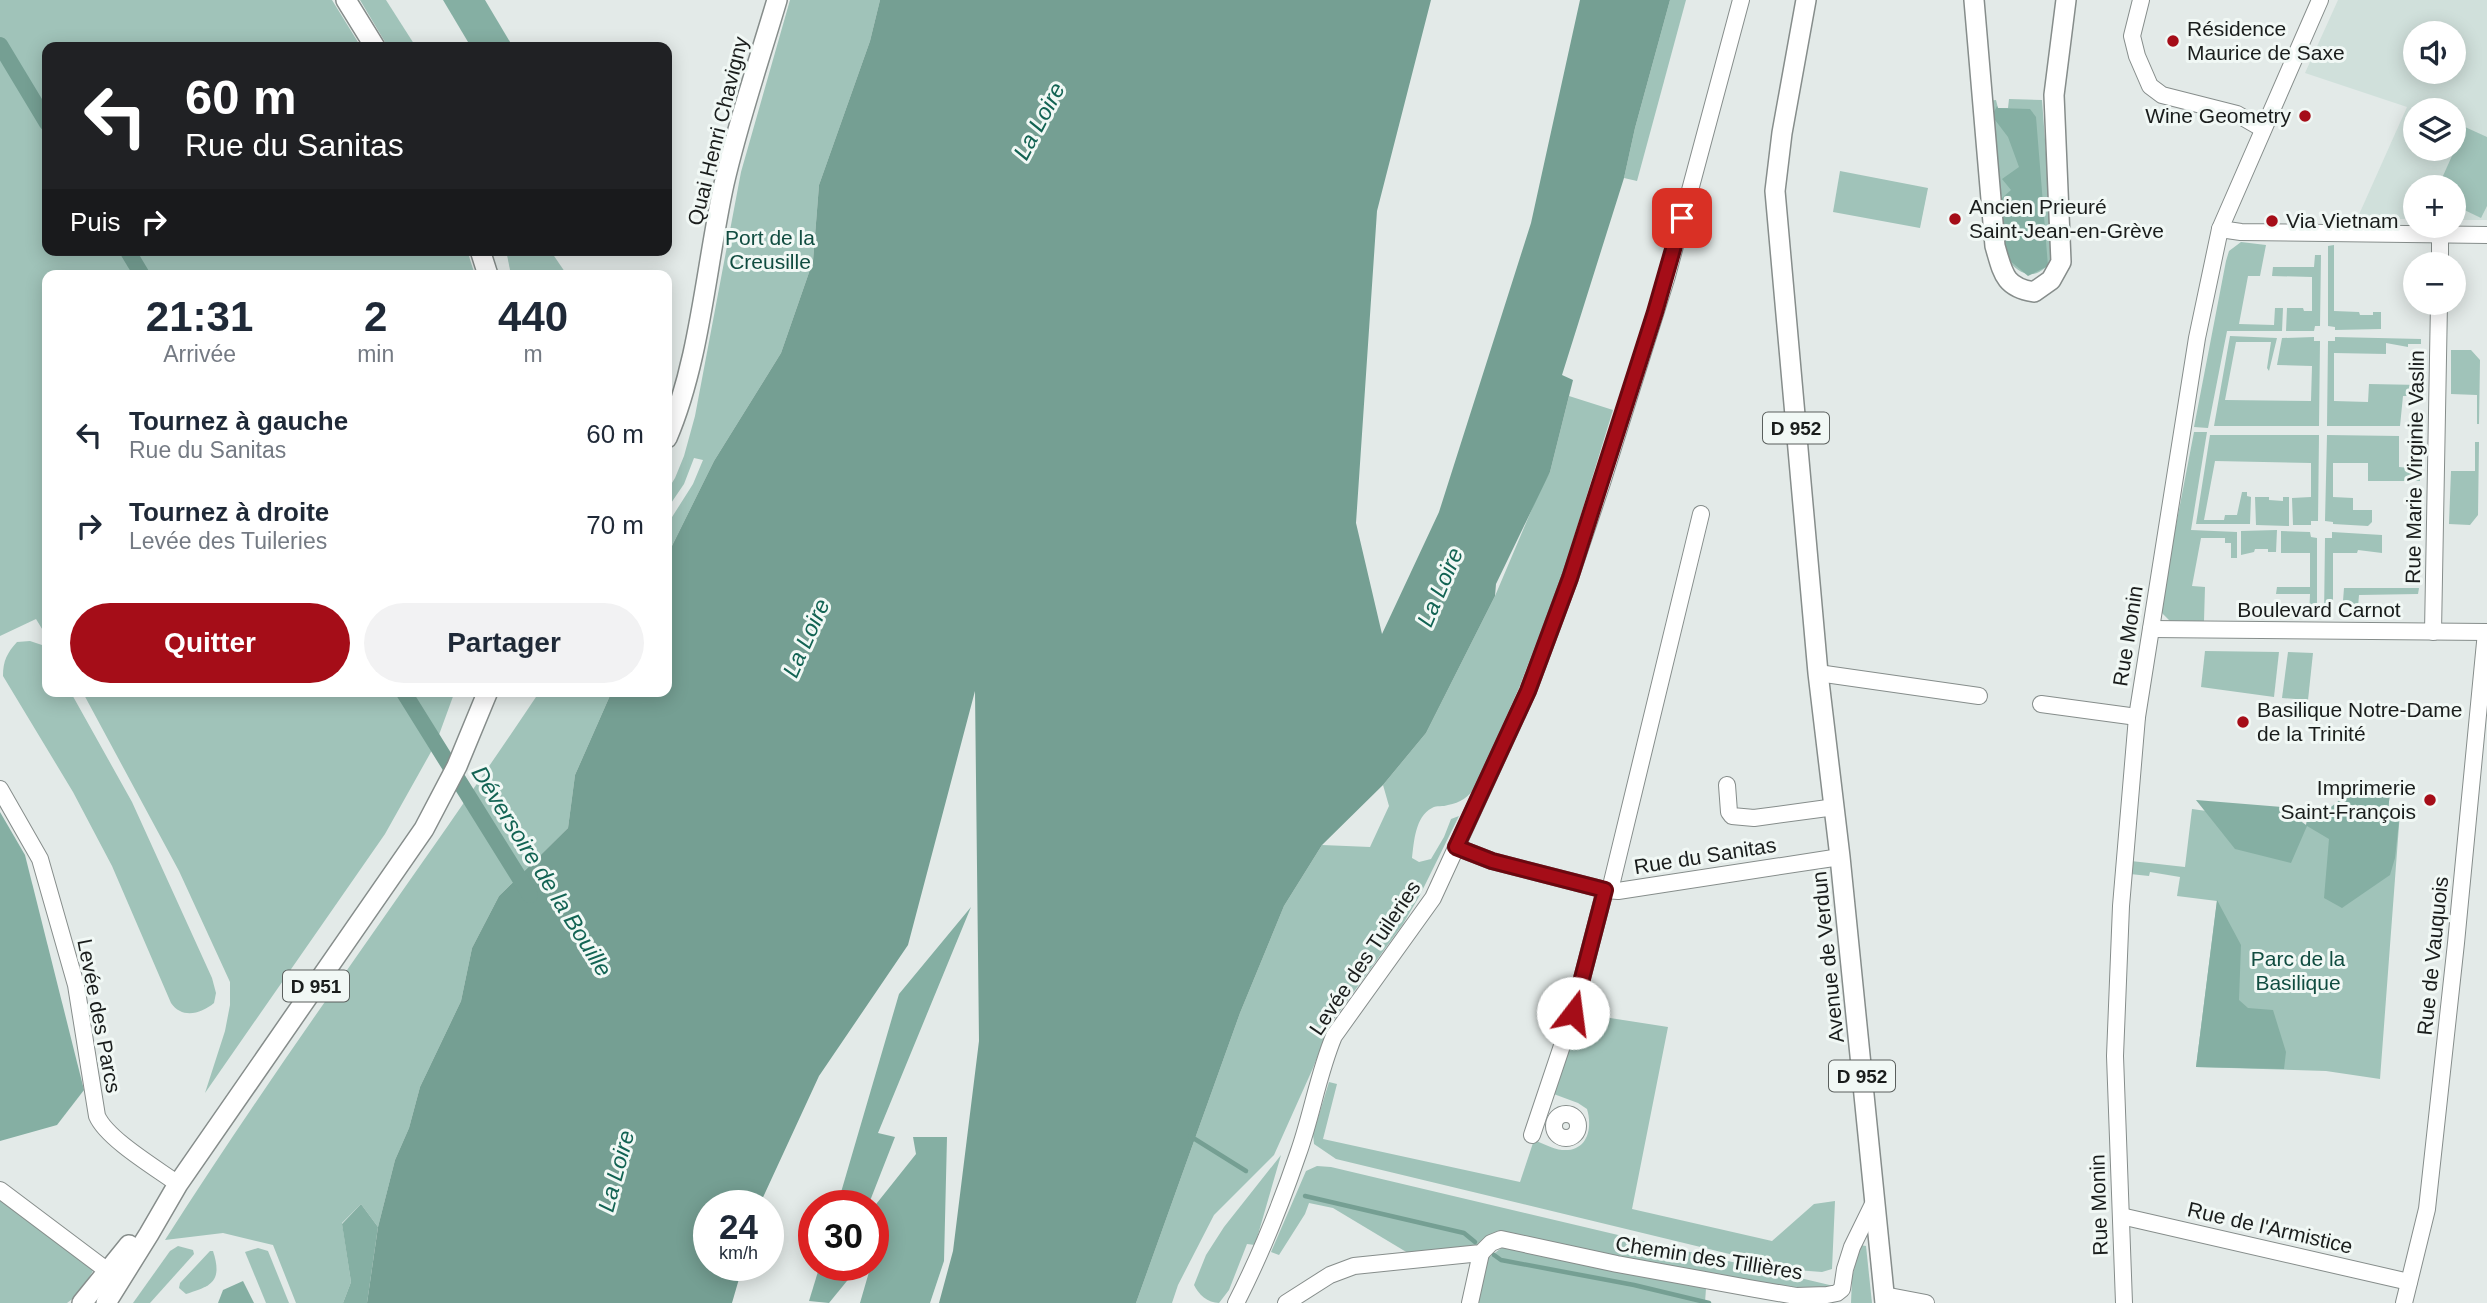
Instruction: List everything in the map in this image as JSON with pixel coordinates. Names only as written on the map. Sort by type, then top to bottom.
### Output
[{"type":"main road","points":[[346,0],[372,42]]},
{"type":"main road","name":"Quai Henri Chavigny","points":[[672,424],[690,358],[731,158],[777,0]]},
{"type":"main road","name":"D 952","points":[[1806,0],[1782,133],[1775,191],[1818,674],[1840,857]]},
{"type":"main road","points":[[1974,0],[1995,246],[2003,275],[2017,289],[2034,292],[2051,279],[2061,262],[2054,95],[2066,0]]},
{"type":"main road","name":"D 951","points":[[82,1303],[178,1184],[424,829],[457,766],[485,697]]},
{"type":"main road","name":"Avenue de Verdun","points":[[1840,857],[1885,1299]]},
{"type":"main road","name":"D 951","points":[[106,1303],[178,1184]]},
{"type":"street","name":"Levée des Tuileries","points":[[1236,1303],[1298,1153],[1323,1062],[1334,1036],[1433,898],[1528,691],[1574,566],[1667,276],[1741,0]]},
{"type":"street","points":[[2141,0],[2132,36],[2150,86],[2162,95],[2236,114],[2263,129]]},
{"type":"street","name":"Rue Monin","points":[[2124,1303],[2115,1056],[2120,906],[2137,717],[2197,338],[2220,229],[2320,0]]},
{"type":"street","points":[[2220,229],[2403,234]]},
{"type":"street","points":[[2466,235],[2487,235]]},
{"type":"street","name":"Rue Marie Virginie Vaslin","points":[[2433,632],[2439,315]]},
{"type":"street","points":[[1532,1135],[1573,1013],[1608,890],[1701,514]]},
{"type":"street","name":"Boulevard Carnot","points":[[2151,629],[2486,632]]},
{"type":"street","name":"Rue de Vauquois","points":[[2404,1303],[2427,1209],[2481,748],[2486,632]]},
{"type":"street","points":[[1818,674],[1979,696]]},
{"type":"street","points":[[2041,704],[2137,717]]},
{"type":"street","points":[[1727,785],[1729,812],[1732,816],[1754,818],[1835,807]]},
{"type":"street","name":"Levée des Parcs","points":[[0,789],[40,859],[76,985],[97,1116],[111,1135],[178,1184]]},
{"type":"street","name":"Rue du Sanitas","points":[[1456,847],[1492,861],[1608,890],[1840,857]]},
{"type":"street","points":[[1541,1110],[1555,1120]]},
{"type":"street","points":[[0,1190],[109,1272]]},
{"type":"street","name":"Chemin des Tillières","points":[[1286,1303],[1330,1275],[1354,1266],[1480,1253],[1496,1240],[1796,1296],[1827,1295],[1840,1298],[1845,1269],[1875,1200]]},
{"type":"street","name":"Rue de l'Armistice","points":[[2121,1216],[2409,1282]]},
{"type":"street","points":[[1470,1303],[1480,1253]]},
{"type":"street","points":[[1885,1299],[1926,1303]]},
{"type":"shaded area","points":[[443,0],[485,0],[510,42],[468,42]]},
{"type":"shaded area","points":[[2338,0],[2487,0],[2487,220],[2466,220],[2466,175],[2403,175],[2403,219],[2357,219],[2403,116],[2403,161],[2466,161],[2466,98],[2403,98],[2403,106],[2305,73]]},
{"type":"shaded area","points":[[1997,106],[2030,109],[2036,117],[2048,266],[2028,276],[2008,259],[1993,206],[2011,190],[2002,179],[2019,167],[2008,137],[1992,116]]},
{"type":"shaded area","points":[[2356,787],[2390,793],[2388,810],[2400,812],[2395,858],[2390,875],[2342,908],[2324,898],[2329,839],[2307,826],[2291,863],[2235,849],[2196,800],[2282,807],[2306,825],[2309,807],[2331,807]]},
{"type":"shaded area","points":[[0,812],[25,855],[84,1090],[57,1125],[0,1141]]},
{"type":"shaded area","points":[[2217,900],[2241,945],[2239,1000],[2248,1008],[2273,1010],[2286,1052],[2284,1069],[2196,1067]]},
{"type":"shaded area","points":[[971,907],[878,1133],[895,1137],[874,1190],[842,1190],[899,994]]},
{"type":"shaded area","points":[[913,1137],[947,1137],[944,1261],[930,1303],[860,1303],[866,1281],[889,1281],[887,1190],[916,1154]]},
{"type":"shaded area","points":[[361,1204],[378,1227],[367,1303],[343,1303],[351,1282],[342,1224]]},
{"type":"shaded area","points":[[243,1281],[254,1303],[218,1303],[223,1290]]},
{"type":"shaded area","points":[[815,1281],[847,1281],[829,1303],[809,1301]]},
{"type":"green space","points":[[0,0],[332,0],[358,42],[42,42],[42,256],[469,256],[473,270],[42,270],[42,629],[36,619],[0,636]]},
{"type":"green space","points":[[360,0],[386,0],[413,42],[385,42]]},
{"type":"green space","name":"Port de la Creusille","points":[[790,0],[880,0],[870,41],[819,185],[813,261],[781,353],[714,461],[672,546],[672,517],[693,484],[703,460],[694,458],[684,484],[672,502],[672,483],[684,456],[695,416],[741,172]]},
{"type":"green space","points":[[1670,0],[1686,0],[1637,181],[1624,178]]},
{"type":"green space","points":[[2009,99],[2042,100],[2054,259],[2034,274],[2017,269],[2004,257],[1987,101],[1996,100],[1998,108],[2008,108]]},
{"type":"green space","points":[[2466,127],[2487,137],[2487,206],[2481,218],[2466,211],[2466,175],[2443,175],[2450,161],[2466,161]]},
{"type":"green space","points":[[1840,171],[1928,188],[1920,228],[1833,212]]},
{"type":"green space","points":[[2241,242],[2266,245],[2260,276],[2248,276],[2239,324],[2274,325],[2275,308],[2283,308],[2282,331],[2227,331],[2208,428],[2194,427],[2226,261],[2229,251]]},
{"type":"green space","points":[[2334,245],[2334,311],[2359,312],[2360,315],[2381,312],[2381,329],[2335,330],[2335,327],[2328,326],[2328,246]]},
{"type":"green space","points":[[2315,255],[2321,255],[2320,326],[2315,326],[2314,331],[2286,331],[2287,308],[2312,311],[2312,277],[2272,276],[2273,267],[2314,267]]},
{"type":"green space","points":[[507,256],[554,256],[564,270],[510,270]]},
{"type":"green space","points":[[2230,336],[2277,338],[2269,371],[2267,368],[2271,342],[2236,342],[2225,400],[2311,401],[2312,366],[2277,365],[2282,338],[2314,337],[2314,341],[2320,341],[2319,426],[2214,426]]},
{"type":"green space","points":[[2335,337],[2421,339],[2421,344],[2408,344],[2408,347],[2386,343],[2386,354],[2334,353],[2334,401],[2368,402],[2369,384],[2421,385],[2421,396],[2403,396],[2400,426],[2327,426],[2328,341],[2335,341]]},
{"type":"green space","points":[[2451,350],[2471,350],[2480,360],[2479,424],[2477,395],[2451,394]]},
{"type":"green space","points":[[1569,396],[1613,410],[1562,576],[1519,688],[1475,787],[1460,801],[1434,807],[1422,817],[1416,830],[1412,858],[1419,862],[1431,859],[1451,819],[1459,816],[1403,924],[1329,1026],[1274,1155],[1214,1215],[1178,1285],[1172,1303],[1136,1303],[1240,1013],[1284,906],[1322,845],[1370,847],[1389,806],[1383,785],[1426,733],[1495,596],[1550,472]]},
{"type":"green space","points":[[2194,432],[2207,432],[2191,530],[2237,532],[2237,558],[2231,558],[2231,543],[2225,543],[2225,538],[2201,538],[2192,586],[2205,587],[2204,621],[2172,623],[2162,613],[2163,593]]},
{"type":"green space","points":[[2210,435],[2319,435],[2318,521],[2311,521],[2311,525],[2293,525],[2292,498],[2311,497],[2311,463],[2215,461],[2204,520],[2224,520],[2225,515],[2237,515],[2242,492],[2247,492],[2247,496],[2251,497],[2250,524],[2196,524]]},
{"type":"green space","points":[[2327,435],[2399,436],[2399,467],[2420,469],[2420,481],[2368,481],[2368,463],[2333,463],[2333,497],[2353,498],[2353,510],[2372,510],[2372,522],[2368,526],[2325,521]]},
{"type":"green space","points":[[2475,442],[2479,442],[2478,515],[2470,525],[2449,524],[2451,471],[2475,471]]},
{"type":"green space","points":[[2255,497],[2283,501],[2283,497],[2289,497],[2289,526],[2256,525]]},
{"type":"green space","points":[[2277,530],[2276,552],[2255,549],[2254,552],[2241,555],[2241,531]]},
{"type":"green space","points":[[2281,531],[2310,532],[2311,537],[2317,538],[2317,618],[2309,618],[2310,594],[2276,594],[2277,587],[2310,587],[2310,553],[2281,553]]},
{"type":"green space","points":[[2332,532],[2382,535],[2382,553],[2358,550],[2357,553],[2333,553],[2333,619],[2324,618],[2325,538],[2332,538]]},
{"type":"green space","points":[[2344,588],[2419,588],[2418,594],[2359,595],[2358,607],[2349,606],[2343,601]]},
{"type":"green space","points":[[30,641],[42,645],[42,697],[73,697],[132,802],[212,978],[216,993],[214,1003],[203,1010],[186,1013],[171,1003],[112,866],[73,792],[3,676],[8,654],[17,642]]},
{"type":"green space","points":[[2205,651],[2279,652],[2274,697],[2201,687]]},
{"type":"green space","points":[[2288,652],[2313,653],[2308,700],[2282,698]]},
{"type":"green space","points":[[85,697],[453,697],[436,743],[385,834],[205,1093],[225,1031],[230,1005],[230,982],[179,871]]},
{"type":"green space","points":[[536,697],[609,697],[575,775],[568,828],[499,896],[472,948],[461,1001],[420,1087],[409,1128],[395,1160],[378,1227],[361,1204],[342,1223],[351,1282],[343,1303],[296,1303],[273,1245],[223,1233],[165,1240],[256,1101]]},
{"type":"green space","name":"Parc de la Basilique","points":[[2352,781],[2375,784],[2374,791],[2390,793],[2388,810],[2400,812],[2380,1079],[2326,1071],[2196,1067],[2217,901],[2177,896],[2180,877],[2150,872],[2149,876],[2130,874],[2131,861],[2185,867],[2192,809],[2307,825],[2343,835]]},
{"type":"green space","points":[[1578,1013],[1668,1027],[1632,1209],[1772,1241],[1814,1204],[1835,1201],[1832,1269],[1822,1272],[1796,1270],[1336,1159],[1314,1144],[1313,1134],[1329,1082],[1337,1084],[1323,1139],[1520,1182],[1534,1140],[1551,1147],[1570,1150],[1586,1138],[1589,1124],[1587,1109],[1551,1093]]},
{"type":"green space","points":[[1281,1155],[1255,1245],[1247,1244],[1229,1290],[1219,1303],[1207,1300],[1194,1285],[1206,1255],[1224,1227]]},
{"type":"green space","points":[[1317,1166],[1331,1167],[1838,1287],[1796,1290],[1594,1255],[1496,1232],[1484,1238],[1474,1248],[1408,1253],[1333,1208],[1309,1203],[1279,1255],[1271,1252],[1306,1171]]},
{"type":"green space","points":[[0,1198],[94,1269],[80,1293],[67,1303],[0,1303]]},
{"type":"green space","points":[[1860,1245],[1866,1246],[1872,1303],[1851,1303],[1852,1278]]},
{"type":"green space","points":[[178,1246],[193,1250],[194,1254],[150,1303],[133,1303],[170,1251]]},
{"type":"green space","points":[[1504,1246],[1706,1288],[1705,1303],[1477,1303],[1488,1258]]},
{"type":"green space","points":[[258,1248],[268,1251],[289,1303],[266,1303],[245,1252]]},
{"type":"green space","points":[[213,1251],[217,1270],[213,1281],[186,1294],[179,1288],[180,1283]]},
{"type":"water","name":"La Loire","points":[[880,0],[1431,0],[1377,211],[1356,523],[1382,634],[1439,512],[1531,223],[1580,0],[1670,0],[1624,178],[1562,375],[1573,380],[1550,472],[1496,584],[1495,596],[1426,733],[1383,785],[1322,845],[1284,906],[1240,1013],[1136,1303],[939,1303],[953,1251],[979,1041],[975,691],[908,945],[819,1076],[766,1190],[693,1190],[693,1281],[738,1281],[732,1303],[367,1303],[378,1227],[395,1160],[409,1128],[420,1087],[461,1001],[472,948],[499,896],[568,828],[575,775],[609,697],[672,697],[672,546],[714,461],[781,353],[813,261],[819,185],[870,41]]},
{"type":"waterway","name":"Déversoire de la Bouille","points":[[0,45],[42,115]]},
{"type":"waterway","name":"Déversoire de la Bouille","points":[[131,256],[139,270]]},
{"type":"waterway","name":"Déversoire de la Bouille","points":[[407,697],[530,895]]},
{"type":"waterway","points":[[1190,1136],[1246,1171]]},
{"type":"waterway","points":[[1305,1196],[1464,1233],[1475,1242]]},
{"type":"waterway","points":[[1494,1255],[1501,1260],[1634,1285],[1709,1303]]},
{"type":"place","name":"Résidence Maurice de Saxe","points":[[2173,41]]},
{"type":"place","name":"Wine Geometry","points":[[2305,116]]},
{"type":"place","name":"Ancien Prieuré Saint-Jean-en-Grève","points":[[1955,219]]},
{"type":"place","name":"Via Vietnam","points":[[2272,221]]},
{"type":"place","name":"Basilique Notre-Dame de la Trinité","points":[[2243,722]]},
{"type":"place","name":"Imprimerie Saint-François","points":[[2430,800]]},
{"type":"route","points":[[1573,1013],[1605,890],[1492,861],[1456,847],[1528,691],[1570,578],[1602,483],[1682,218]]}]
